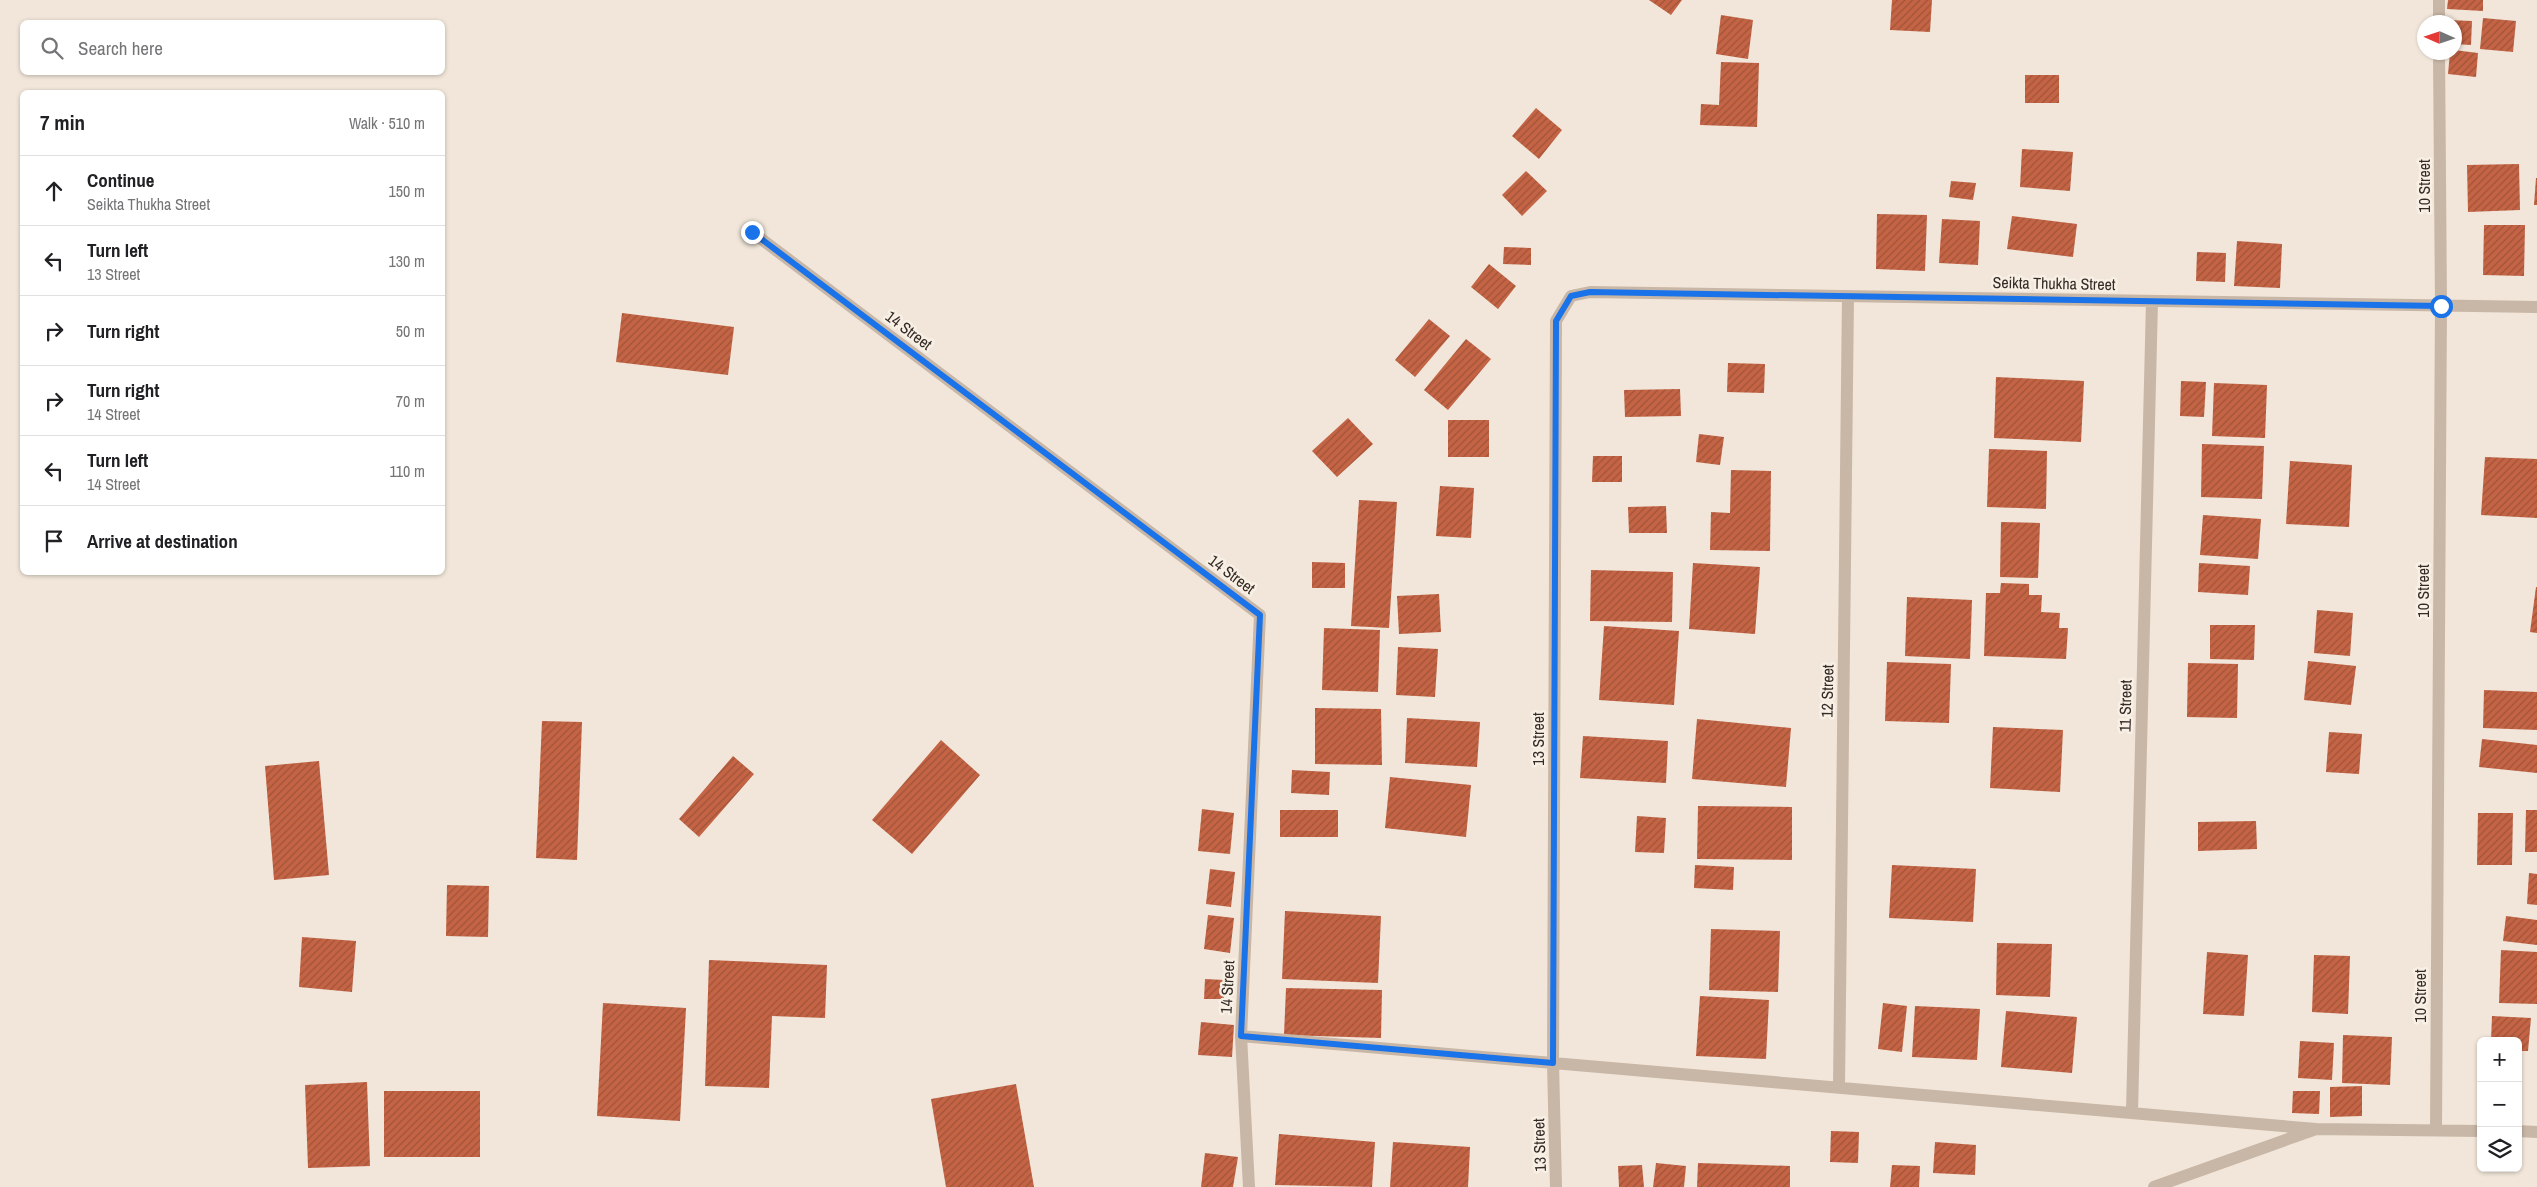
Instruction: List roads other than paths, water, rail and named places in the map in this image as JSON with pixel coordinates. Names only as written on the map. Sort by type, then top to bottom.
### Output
[{"type":"street","points":[[2439,0],[2439,15]]},
{"type":"street","name":"10 Street","points":[[2436,1130],[2441,306],[2439,60]]},
{"type":"street","name":"14 Street","points":[[752,232],[1260,615],[1241,1036],[1249,1187]]},
{"type":"street","name":"Seikta Thukha Street","points":[[1571,296],[1590,292],[2537,307]]},
{"type":"street","name":"13 Street","points":[[1556,1187],[1553,1063],[1556,321],[1571,296]]},
{"type":"street","name":"12 Street","points":[[1839,1087],[1848,296]]},
{"type":"street","name":"11 Street","points":[[2132,1112],[2152,301]]},
{"type":"street","points":[[1241,1036],[2316,1129],[2477,1131]]},
{"type":"street","points":[[2154,1187],[2316,1129]]},
{"type":"street","points":[[2522,1131],[2537,1132]]}]
